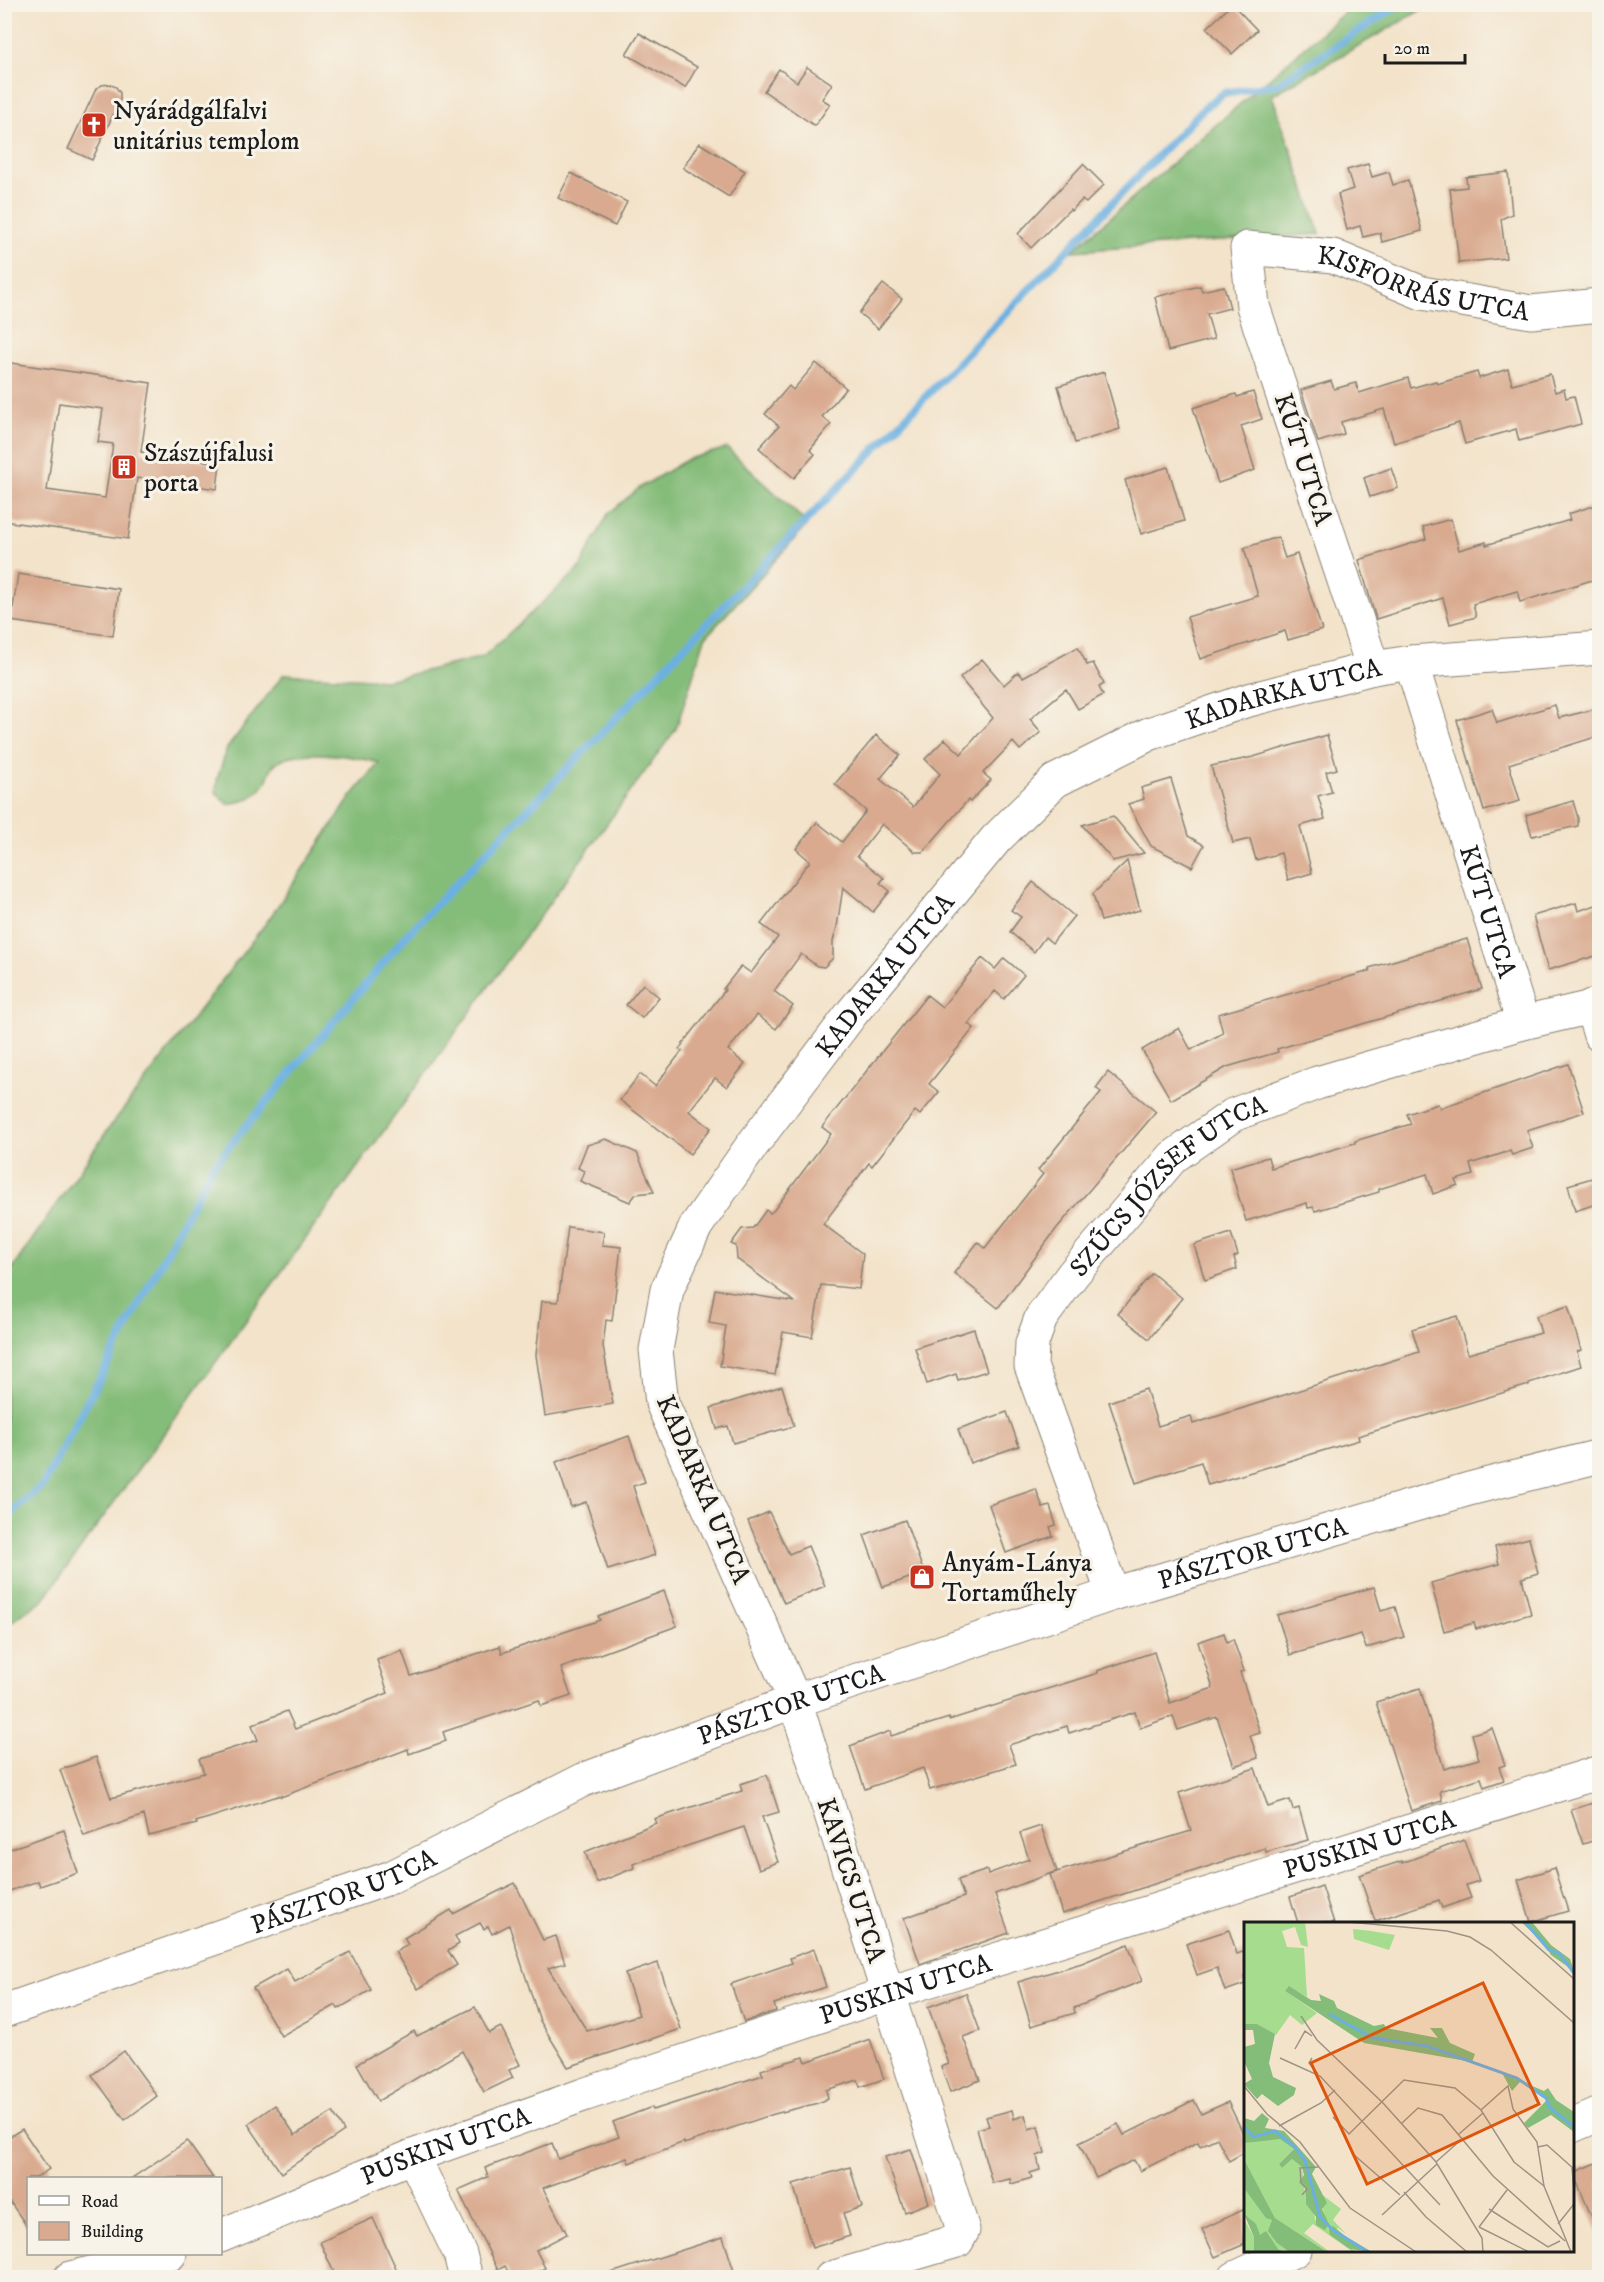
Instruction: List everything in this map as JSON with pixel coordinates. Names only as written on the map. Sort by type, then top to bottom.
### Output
[{"type":"street","name":"KISFORRÁS UTCA","points":[[1247,248],[1333,256],[1422,293],[1531,312],[1599,305]]},
{"type":"street","name":"KÚT UTCA","points":[[1247,248],[1253,306],[1373,668]]},
{"type":"street","name":"KADARKA UTCA","points":[[795,1701],[662,1403],[656,1350],[668,1290],[696,1226],[753,1144],[852,1013],[996,839],[1054,781],[1149,734],[1245,701],[1373,668],[1411,662],[1599,648]]},
{"type":"street","name":"KÚT UTCA","points":[[1411,662],[1523,1023]]},
{"type":"street","name":"SZŰCS JÓZSEF UTCA","points":[[1113,1594],[1032,1366],[1032,1343],[1041,1318],[1073,1274],[1173,1157],[1233,1115],[1317,1083],[1523,1023],[1597,1015]]},
{"type":"street","name":"PÁSZTOR UTCA","points":[[4,2011],[392,1877],[583,1780],[795,1701],[1113,1594],[1469,1489],[1599,1456]]},
{"type":"street","name":"KAVICS UTCA","points":[[795,1701],[963,2230],[957,2241],[831,2277]]},
{"type":"street","name":"PUSKIN UTCA","points":[[222,2235],[413,2156],[583,2095],[889,1993],[1599,1772]]},
{"type":"street","points":[[1574,2125],[1599,2114]]},
{"type":"street","points":[[413,2156],[460,2254],[466,2277]]},
{"type":"street","points":[[1234,2277],[1290,2252]]},
{"type":"street","points":[[70,2277],[162,2255]]},
{"type":"street","points":[[157,2277],[183,2255]]},
{"type":"green space","points":[[1353,5],[1430,5],[1272,95],[1320,234],[1072,251]]},
{"type":"green space","points":[[727,448],[808,524],[705,638],[676,729],[43,1600],[5,1626],[5,1279],[109,1128],[269,919],[351,797],[379,763],[325,754],[309,754],[283,759],[274,765],[258,792],[244,800],[227,804],[216,793],[217,780],[227,748],[284,674],[387,680],[483,657],[579,569],[608,514],[639,488],[688,459]]},
{"type":"building","points":[[1232,4],[1257,30],[1232,54],[1207,28]]},
{"type":"building","points":[[639,33],[697,67],[685,88],[626,54]]},
{"type":"building","points":[[807,67],[832,84],[822,99],[830,104],[815,126],[764,91],[779,69],[797,82]]},
{"type":"building","name":"Nyárádgálfalvi unitárius templom","points":[[109,84],[116,87],[120,93],[120,100],[92,160],[68,149],[96,89]]},
{"type":"building","points":[[699,143],[745,171],[729,197],[683,168]]},
{"type":"building","points":[[1083,164],[1104,185],[1086,203],[1082,200],[1071,211],[1070,209],[1031,248],[1018,234]]},
{"type":"building","points":[[1368,164],[1372,177],[1389,172],[1393,185],[1408,180],[1422,231],[1382,242],[1380,233],[1363,237],[1360,226],[1347,230],[1338,194],[1353,189],[1347,170]]},
{"type":"building","points":[[1508,172],[1512,214],[1501,219],[1506,258],[1459,263],[1450,189],[1467,187],[1466,177]]},
{"type":"building","points":[[571,173],[627,202],[615,226],[558,198]]},
{"type":"building","points":[[883,284],[902,299],[878,329],[859,313]]},
{"type":"building","points":[[1200,286],[1202,291],[1224,286],[1230,308],[1207,314],[1214,339],[1168,351],[1155,297]]},
{"type":"building","name":"Szászújfalusi porta","points":[[4,362],[151,383],[141,452],[220,463],[217,489],[137,478],[128,539],[4,521]],"holes":[[[59,403],[103,409],[98,442],[113,444],[105,498],[47,490]]]},
{"type":"building","points":[[816,363],[846,388],[822,417],[831,424],[810,450],[815,454],[794,478],[759,448],[779,426],[765,414],[789,386],[793,390]]},
{"type":"building","points":[[1508,369],[1512,384],[1550,374],[1555,392],[1564,389],[1566,398],[1574,396],[1581,424],[1519,441],[1516,429],[1465,444],[1459,423],[1394,443],[1384,409],[1341,422],[1344,434],[1318,442],[1301,390],[1331,381],[1334,389],[1356,383],[1359,393],[1408,378],[1411,388],[1436,381],[1437,384],[1477,372],[1479,378]]},
{"type":"building","points":[[1104,372],[1120,429],[1075,443],[1058,386]]},
{"type":"building","points":[[1253,392],[1262,419],[1241,426],[1255,470],[1218,483],[1193,408],[1236,394],[1237,397]]},
{"type":"building","points":[[1168,467],[1184,521],[1141,534],[1125,480]]},
{"type":"building","points":[[1391,468],[1398,488],[1370,497],[1364,478]]},
{"type":"building","points":[[1599,504],[1599,578],[1520,602],[1517,591],[1473,604],[1476,617],[1450,624],[1443,598],[1376,619],[1359,560],[1426,539],[1423,527],[1451,519],[1459,550],[1486,542],[1486,545],[1570,520],[1568,514]]},
{"type":"building","points":[[1278,537],[1285,558],[1297,554],[1322,630],[1288,640],[1285,631],[1200,659],[1187,617],[1258,596],[1244,548]]},
{"type":"building","points":[[18,574],[119,589],[113,636],[11,621]]},
{"type":"building","points":[[1078,647],[1087,665],[1093,663],[1104,684],[1099,687],[1103,695],[1078,709],[1066,689],[1030,719],[1041,732],[1020,750],[1013,742],[983,773],[991,780],[970,802],[968,800],[923,852],[915,852],[882,824],[857,856],[884,878],[880,883],[890,891],[873,912],[843,887],[833,941],[833,958],[824,967],[817,966],[801,954],[774,991],[793,1006],[776,1029],[757,1015],[728,1050],[745,1064],[727,1087],[715,1078],[689,1111],[711,1128],[690,1154],[620,1100],[640,1074],[655,1086],[682,1051],[679,1049],[741,966],[751,973],[778,937],[761,924],[810,861],[796,849],[817,822],[842,842],[866,811],[835,784],[876,735],[900,755],[880,779],[913,807],[940,774],[925,759],[945,739],[961,754],[993,718],[960,678],[982,659],[1004,685],[1018,672],[1023,677]]},
{"type":"building","points":[[1555,705],[1559,718],[1599,708],[1599,736],[1509,764],[1520,801],[1484,811],[1457,720],[1492,709],[1497,723]]},
{"type":"building","points":[[1327,735],[1337,769],[1326,772],[1332,792],[1318,796],[1325,819],[1300,826],[1312,873],[1288,880],[1281,853],[1256,860],[1250,839],[1233,843],[1211,766],[1253,757]]},
{"type":"building","points":[[1171,779],[1188,836],[1204,845],[1192,867],[1151,846],[1128,804],[1144,799],[1141,788]]},
{"type":"building","points":[[1573,801],[1578,826],[1532,836],[1526,815]]},
{"type":"building","points":[[1113,816],[1144,853],[1113,861],[1082,825]]},
{"type":"building","points":[[1127,861],[1140,910],[1101,921],[1093,894]]},
{"type":"building","points":[[1033,882],[1074,916],[1052,943],[1045,937],[1034,952],[1010,932],[1021,917],[1011,910]]},
{"type":"building","points":[[1576,903],[1578,911],[1599,904],[1599,955],[1548,970],[1533,916]]},
{"type":"building","points":[[1467,939],[1482,989],[1277,1049],[1278,1052],[1227,1067],[1171,1100],[1142,1050],[1179,1028],[1191,1050],[1223,1033],[1218,1014],[1370,971],[1369,968]]},
{"type":"building","points":[[982,958],[995,969],[1004,958],[1024,975],[1004,999],[995,991],[968,1024],[974,1028],[929,1084],[939,1092],[920,1115],[915,1111],[872,1166],[869,1163],[823,1224],[863,1254],[859,1289],[821,1285],[812,1337],[783,1332],[775,1375],[720,1366],[726,1326],[709,1323],[715,1289],[795,1302],[737,1259],[736,1246],[731,1244],[742,1229],[753,1228],[766,1210],[770,1213],[774,1210],[831,1134],[822,1127],[927,995],[942,1007]]},
{"type":"building","points":[[643,984],[659,997],[642,1018],[626,1005]]},
{"type":"building","points":[[1568,1064],[1584,1112],[1527,1130],[1533,1148],[1512,1155],[1510,1151],[1470,1164],[1473,1175],[1456,1180],[1458,1185],[1433,1194],[1427,1174],[1379,1189],[1379,1192],[1315,1211],[1313,1207],[1308,1208],[1307,1203],[1246,1221],[1230,1168],[1268,1157],[1271,1168],[1355,1143],[1355,1141],[1411,1124],[1407,1114],[1438,1104],[1440,1108]]},
{"type":"building","points":[[1108,1072],[1156,1112],[1057,1228],[998,1308],[954,1273],[978,1242],[985,1248],[1043,1174],[1038,1170],[1101,1092],[1096,1088]]},
{"type":"building","points":[[606,1139],[637,1153],[654,1192],[636,1194],[630,1202],[580,1181],[584,1171],[578,1168],[587,1145]]},
{"type":"building","points":[[1599,1176],[1599,1203],[1575,1211],[1568,1185]]},
{"type":"building","points":[[568,1227],[604,1232],[602,1245],[621,1247],[612,1321],[606,1320],[603,1346],[613,1404],[545,1416],[536,1355],[542,1301],[558,1302]]},
{"type":"building","points":[[1231,1233],[1238,1255],[1234,1257],[1237,1269],[1205,1280],[1194,1245]]},
{"type":"building","points":[[1152,1273],[1182,1298],[1149,1339],[1118,1314]]},
{"type":"building","points":[[1568,1306],[1581,1350],[1577,1352],[1581,1366],[1529,1383],[1529,1385],[1358,1436],[1359,1440],[1208,1485],[1201,1462],[1136,1483],[1109,1402],[1146,1389],[1158,1426],[1191,1416],[1193,1424],[1419,1352],[1412,1329],[1457,1316],[1468,1354],[1541,1333],[1536,1316]]},
{"type":"building","points":[[974,1329],[987,1371],[958,1380],[956,1374],[927,1384],[915,1348]]},
{"type":"building","points":[[782,1386],[794,1426],[733,1443],[728,1426],[717,1429],[711,1408]]},
{"type":"building","points":[[1007,1412],[1019,1446],[970,1463],[958,1429]]},
{"type":"building","points":[[629,1436],[645,1482],[633,1486],[655,1555],[608,1570],[586,1502],[571,1507],[556,1462]]},
{"type":"building","points":[[1036,1489],[1043,1508],[1050,1506],[1056,1525],[1050,1527],[1053,1536],[1006,1553],[989,1505]]},
{"type":"building","points":[[769,1512],[789,1554],[808,1546],[825,1586],[784,1603],[748,1521]]},
{"type":"building","points":[[905,1520],[924,1573],[883,1587],[864,1535]]},
{"type":"building","points":[[1529,1538],[1538,1573],[1522,1578],[1531,1614],[1476,1629],[1474,1623],[1444,1631],[1431,1583],[1499,1564],[1495,1547]]},
{"type":"building","points":[[1374,1587],[1381,1611],[1395,1607],[1404,1637],[1366,1648],[1361,1634],[1290,1655],[1277,1615]]},
{"type":"building","points":[[664,1591],[677,1626],[561,1668],[571,1696],[541,1706],[539,1700],[443,1732],[446,1741],[409,1754],[408,1749],[281,1797],[281,1795],[196,1822],[197,1824],[149,1836],[144,1815],[84,1836],[60,1770],[96,1757],[111,1798],[204,1773],[199,1759],[258,1740],[252,1725],[287,1711],[295,1729],[388,1693],[377,1660],[402,1651],[411,1676],[500,1646],[502,1653],[600,1620],[598,1616]]},
{"type":"building","points":[[1224,1633],[1227,1642],[1233,1639],[1244,1671],[1240,1672],[1260,1733],[1250,1736],[1258,1758],[1234,1766],[1217,1717],[1178,1730],[1173,1716],[1140,1728],[1135,1712],[1069,1733],[1067,1726],[1009,1745],[1016,1764],[930,1790],[923,1768],[865,1789],[850,1746],[890,1731],[891,1736],[949,1718],[949,1720],[1098,1673],[1097,1671],[1154,1652],[1170,1703],[1213,1688],[1198,1642]]},
{"type":"building","points":[[1420,1688],[1444,1769],[1479,1759],[1472,1734],[1492,1728],[1505,1765],[1499,1767],[1504,1780],[1484,1787],[1481,1778],[1440,1791],[1442,1801],[1411,1811],[1376,1702]]},
{"type":"building","points":[[1255,1768],[1268,1807],[1290,1800],[1293,1810],[1299,1808],[1308,1840],[1266,1852],[1265,1848],[1062,1914],[1050,1874],[1191,1831],[1179,1793]]},
{"type":"building","points":[[767,1775],[779,1812],[762,1817],[778,1862],[759,1869],[744,1827],[633,1864],[634,1868],[597,1883],[585,1852],[656,1823],[654,1819],[742,1791],[740,1784]]},
{"type":"building","points":[[1599,1801],[1599,1839],[1583,1844],[1571,1810]]},
{"type":"building","points":[[1041,1826],[1057,1871],[995,1894],[1009,1933],[920,1964],[904,1918],[964,1897],[958,1880],[987,1870],[988,1874],[1029,1859],[1020,1833]]},
{"type":"building","points":[[64,1830],[78,1873],[40,1886],[38,1881],[4,1893],[4,1851]]},
{"type":"building","points":[[1464,1840],[1479,1881],[1466,1885],[1471,1898],[1442,1908],[1439,1900],[1375,1921],[1359,1875],[1402,1861],[1402,1863]]},
{"type":"building","points":[[1554,1868],[1568,1911],[1531,1922],[1518,1880]]},
{"type":"building","points":[[515,1883],[543,1940],[556,1936],[565,1963],[548,1968],[587,2031],[639,2015],[625,1974],[658,1963],[681,2029],[568,2067],[540,2021],[509,1925],[492,1934],[488,1926],[484,1929],[480,1923],[455,1936],[459,1944],[448,1951],[457,1965],[418,1989],[395,1952],[408,1945],[404,1938],[451,1910],[453,1914]]},
{"type":"building","points":[[1322,1886],[1334,1922],[1298,1922],[1290,1897]]},
{"type":"building","points":[[1229,1930],[1237,1954],[1244,1951],[1244,1984],[1225,1991],[1217,1968],[1197,1975],[1186,1944]]},
{"type":"building","points":[[1128,1944],[1142,1981],[1074,2008],[1075,2013],[1031,2026],[1018,1982],[1082,1963]]},
{"type":"building","points":[[814,1949],[826,1987],[774,2004],[776,2011],[744,2022],[731,1984],[792,1963],[790,1958]]},
{"type":"building","points":[[350,1952],[371,1990],[338,2009],[336,2005],[281,2036],[253,1988],[287,1969],[295,1982]]},
{"type":"building","points":[[966,1993],[980,2031],[963,2037],[980,2080],[950,2092],[941,2067],[949,2064],[928,2007]]},
{"type":"building","points":[[475,2007],[489,2033],[501,2027],[520,2065],[509,2070],[513,2078],[484,2092],[462,2051],[378,2101],[357,2064],[414,2031],[417,2036]]},
{"type":"building","points":[[870,2039],[884,2079],[860,2087],[858,2080],[826,2090],[828,2098],[818,2103],[774,2114],[684,2144],[684,2142],[629,2163],[627,2158],[543,2188],[567,2234],[536,2250],[545,2268],[526,2277],[511,2277],[505,2266],[498,2270],[458,2190],[488,2177],[485,2168],[552,2143],[558,2159],[619,2137],[613,2122],[652,2107],[653,2110],[763,2075],[761,2070],[804,2057],[806,2062]]},
{"type":"building","points":[[124,2051],[157,2096],[125,2120],[92,2075]]},
{"type":"building","points":[[1194,2100],[1201,2114],[1228,2102],[1244,2135],[1244,2153],[1229,2161],[1217,2138],[1200,2146],[1198,2142],[1140,2171],[1134,2160],[1096,2178],[1079,2143],[1118,2124],[1124,2135]]},
{"type":"building","points":[[275,2105],[295,2135],[333,2112],[344,2131],[281,2173],[248,2124]]},
{"type":"building","points":[[1012,2110],[1014,2119],[1025,2115],[1029,2129],[1038,2126],[1045,2153],[1037,2156],[1040,2170],[1030,2173],[1032,2178],[1011,2184],[1010,2179],[992,2183],[977,2129],[989,2126],[986,2117]]},
{"type":"building","points":[[22,2129],[49,2169],[37,2177],[27,2177],[27,2227],[4,2193],[4,2140]]},
{"type":"building","points":[[187,2141],[212,2177],[133,2177]]},
{"type":"building","points":[[911,2149],[929,2203],[905,2212],[885,2157]]},
{"type":"building","points":[[1599,2162],[1599,2234],[1574,2175],[1574,2173]]},
{"type":"building","points":[[850,2167],[862,2207],[843,2213],[850,2236],[812,2248],[793,2184]]},
{"type":"building","points":[[1244,2209],[1244,2244],[1215,2257],[1202,2229]]},
{"type":"building","points":[[373,2218],[400,2277],[336,2277],[320,2242]]},
{"type":"building","points":[[723,2237],[736,2277],[611,2277],[611,2273]]},
{"type":"waterway","points":[[4,1519],[43,1485],[212,1167],[404,938],[1204,108],[1224,93],[1277,84],[1400,4]]},
{"type":"place","name":"Nyárádgálfalvi unitárius templom","points":[[94,125]]},
{"type":"place","name":"Szászújfalusi porta","points":[[124,467]]},
{"type":"place","name":"Anyám-Lánya Tortaműhely","points":[[922,1577]]}]
